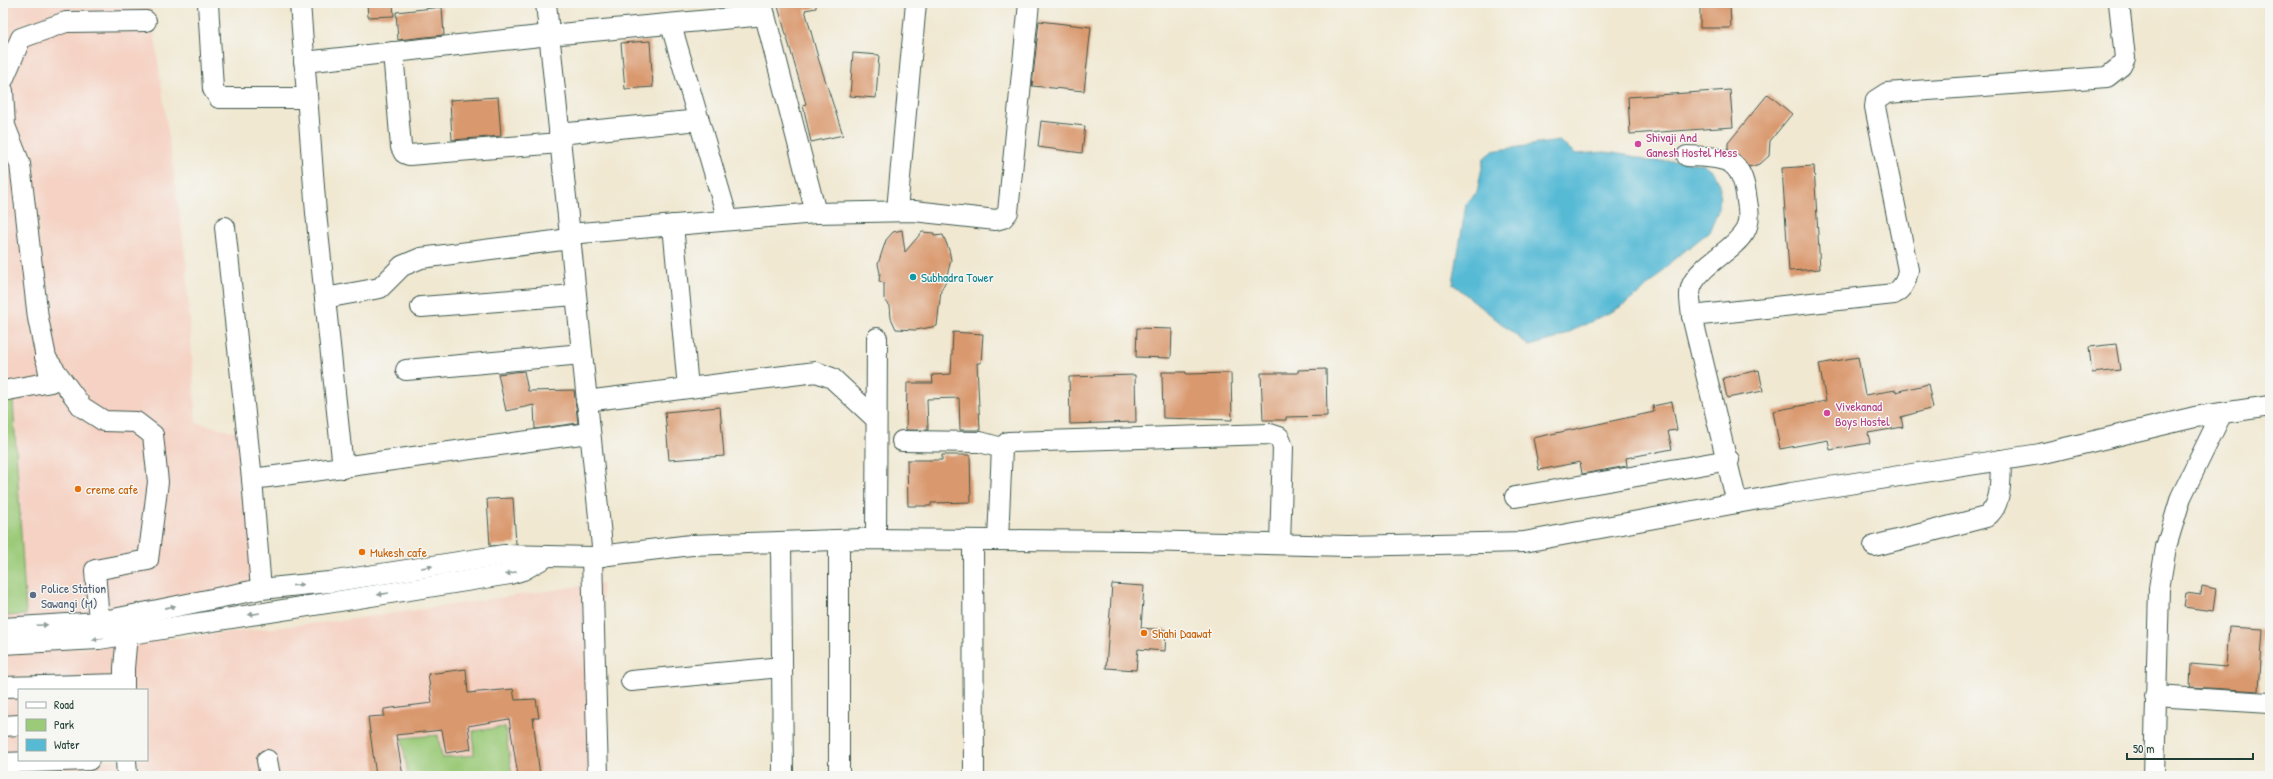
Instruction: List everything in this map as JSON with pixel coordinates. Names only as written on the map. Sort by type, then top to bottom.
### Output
[{"type":"street","points":[[208,3],[213,89],[218,98],[307,98]]},
{"type":"street","points":[[300,3],[316,213],[343,468]]},
{"type":"street","points":[[546,3],[590,433],[597,556],[598,776]]},
{"type":"street","points":[[897,210],[916,3]]},
{"type":"street","points":[[324,298],[380,288],[402,266],[421,258],[570,236],[673,225],[816,213],[897,210],[936,212],[996,220],[1003,218],[1008,212],[1029,3]]},
{"type":"street","points":[[1692,316],[1894,294],[1900,290],[1906,281],[1908,270],[1875,107],[1876,100],[1886,93],[2107,77],[2121,66],[2124,58],[2119,3]]},
{"type":"street","points":[[304,62],[549,36],[671,25],[763,9],[816,213]]},
{"type":"street","points":[[3,80],[21,38],[66,22],[146,21]]},
{"type":"street","points":[[671,25],[728,220]]},
{"type":"street","points":[[393,52],[401,147],[404,153],[409,155],[559,139],[699,120]]},
{"type":"street","points":[[3,91],[6,136],[20,164],[38,318],[51,382],[3,391]]},
{"type":"street","points":[[1687,156],[1722,158],[1730,162],[1742,174],[1745,181],[1749,214],[1744,232],[1694,280],[1689,295],[1692,316],[1729,460],[1738,503]]},
{"type":"street","points":[[673,225],[688,388]]},
{"type":"street","points":[[225,227],[252,479],[261,590]]},
{"type":"street","points":[[421,307],[575,294]]},
{"type":"street","points":[[876,539],[877,338]]},
{"type":"street","points":[[406,370],[582,354]]},
{"type":"street","points":[[45,357],[82,407],[104,421],[136,422],[153,435],[158,482],[148,560],[94,570],[99,622]]},
{"type":"street","points":[[586,401],[816,372],[832,378],[876,419]]},
{"type":"street","points":[[3,628],[99,622],[128,615],[261,590],[329,582],[504,555],[546,557],[597,556],[690,545],[876,539],[1349,546],[1524,542],[1738,503],[2040,454],[2195,418],[2270,406]]},
{"type":"street","points":[[2154,776],[2159,589],[2166,547],[2181,497],[2222,413]]},
{"type":"street","points":[[252,479],[343,468],[463,449],[590,433]]},
{"type":"street","points":[[998,540],[1002,448],[1008,442],[1017,440],[1270,434],[1278,438],[1283,447],[1280,544]]},
{"type":"street","points":[[902,441],[980,442],[1002,448]]},
{"type":"street","points":[[1515,497],[1729,460]]},
{"type":"street","points":[[1874,546],[1986,517],[1993,512],[1998,504],[2001,460]]},
{"type":"street","points":[[839,540],[839,776]]},
{"type":"street","points":[[973,540],[974,776]]},
{"type":"street","points":[[781,542],[782,776]]},
{"type":"street","points":[[3,644],[75,642],[127,635],[510,574],[524,570],[546,557]]},
{"type":"street","points":[[3,687],[124,687],[128,615]]},
{"type":"street","points":[[631,681],[782,667]]},
{"type":"street","points":[[2156,696],[2270,703]]},
{"type":"street","points":[[3,726],[18,725]]},
{"type":"street","points":[[3,763],[60,761]]},
{"type":"street","points":[[126,761],[127,776]]},
{"type":"shaded area","points":[[3,3],[150,3],[186,262],[196,423],[240,433],[262,594],[3,623]]},
{"type":"shaded area","points":[[602,583],[609,776],[3,776],[3,651],[84,648],[355,619]]},
{"type":"green space","points":[[3,399],[13,399],[26,615],[3,616]]},
{"type":"green space","points":[[505,727],[512,776],[408,776],[402,738],[438,735],[442,758],[474,755],[473,731]]},
{"type":"water","points":[[1559,141],[1576,154],[1605,152],[1632,156],[1647,161],[1684,161],[1705,165],[1712,171],[1720,184],[1719,208],[1709,232],[1673,260],[1642,292],[1617,309],[1555,339],[1529,346],[1453,284],[1466,204],[1477,192],[1484,158],[1492,151]]},
{"type":"building","points":[[367,3],[393,3],[394,16],[368,17]]},
{"type":"building","points":[[777,3],[816,3],[816,8],[805,10],[819,61],[843,135],[811,142],[803,105],[806,104]]},
{"type":"building","points":[[1700,3],[1730,3],[1731,28],[1700,28]]},
{"type":"building","points":[[442,7],[444,35],[398,40],[396,12]]},
{"type":"building","points":[[1039,21],[1091,27],[1084,91],[1032,86]]},
{"type":"building","points":[[650,41],[653,87],[625,89],[621,43]]},
{"type":"building","points":[[853,53],[879,55],[876,98],[850,96]]},
{"type":"building","points":[[1730,90],[1733,127],[1630,134],[1628,97]]},
{"type":"building","points":[[1768,94],[1792,114],[1770,141],[1769,156],[1760,164],[1749,167],[1743,159],[1728,150],[1728,143]]},
{"type":"building","points":[[498,97],[501,136],[452,140],[450,100]]},
{"type":"building","points":[[1041,121],[1085,126],[1082,153],[1038,147]]},
{"type":"building","points":[[1814,166],[1820,269],[1789,271],[1782,168]]},
{"type":"building","name":"Subhadra Tower","points":[[902,230],[905,252],[922,232],[934,233],[934,236],[943,235],[949,250],[951,260],[945,283],[941,290],[937,326],[916,330],[896,329],[891,318],[890,306],[884,299],[884,283],[879,281],[880,273],[878,264],[886,240],[893,232]]},
{"type":"building","points":[[1137,328],[1172,329],[1171,358],[1136,357]]},
{"type":"building","points":[[953,332],[983,334],[981,363],[977,363],[980,430],[960,430],[959,398],[927,399],[928,430],[906,430],[907,383],[933,383],[932,375],[951,374]]},
{"type":"building","points":[[2116,344],[2120,370],[2092,373],[2089,347]]},
{"type":"building","points":[[1858,357],[1865,395],[1896,390],[1896,392],[1928,384],[1933,408],[1901,417],[1903,427],[1868,433],[1870,443],[1830,450],[1828,440],[1780,449],[1773,411],[1826,401],[1819,364]]},
{"type":"building","points":[[1326,369],[1327,416],[1286,417],[1286,420],[1263,420],[1261,373],[1298,373],[1298,370]]},
{"type":"building","points":[[1759,370],[1763,391],[1727,398],[1723,378]]},
{"type":"building","points":[[524,371],[528,391],[574,390],[578,423],[535,429],[534,405],[506,411],[498,374]]},
{"type":"building","points":[[1162,372],[1186,372],[1186,374],[1231,373],[1232,420],[1163,418]]},
{"type":"building","points":[[1135,375],[1136,422],[1070,424],[1069,377]]},
{"type":"building","points":[[1672,402],[1677,430],[1668,431],[1672,449],[1626,458],[1627,466],[1582,474],[1580,462],[1539,470],[1533,438],[1654,412],[1653,406]]},
{"type":"building","points":[[720,407],[724,456],[669,460],[665,412]]},
{"type":"building","points":[[942,455],[970,455],[971,502],[931,503],[931,506],[908,506],[907,460],[942,460]]},
{"type":"building","points":[[513,498],[516,544],[490,546],[487,499]]},
{"type":"building","points":[[1112,584],[1144,586],[1141,628],[1166,630],[1165,651],[1138,649],[1136,670],[1106,668]]},
{"type":"building","points":[[2202,586],[2216,589],[2213,611],[2184,607],[2186,593],[2201,595]]},
{"type":"building","points":[[2229,627],[2263,629],[2259,691],[2190,687],[2191,664],[2226,667]]},
{"type":"building","points":[[466,669],[468,693],[513,689],[515,700],[536,699],[539,718],[533,718],[540,776],[518,776],[509,719],[468,726],[471,749],[446,753],[442,730],[396,735],[403,776],[376,776],[368,717],[384,716],[384,709],[432,703],[428,674]]},
{"type":"place","name":"Shivaji And Ganesh Hostel Mess","points":[[1638,144]]},
{"type":"place","name":"Subhadra Tower","points":[[913,277]]},
{"type":"place","name":"Vivekanad Boys Hostel","points":[[1827,413]]},
{"type":"place","name":"creme cafe","points":[[78,489]]},
{"type":"place","name":"Mukesh cafe","points":[[362,552]]},
{"type":"place","name":"Police Station Sawangi (M)","points":[[33,595]]},
{"type":"place","name":"Shahi Daawat","points":[[1144,633]]}]
